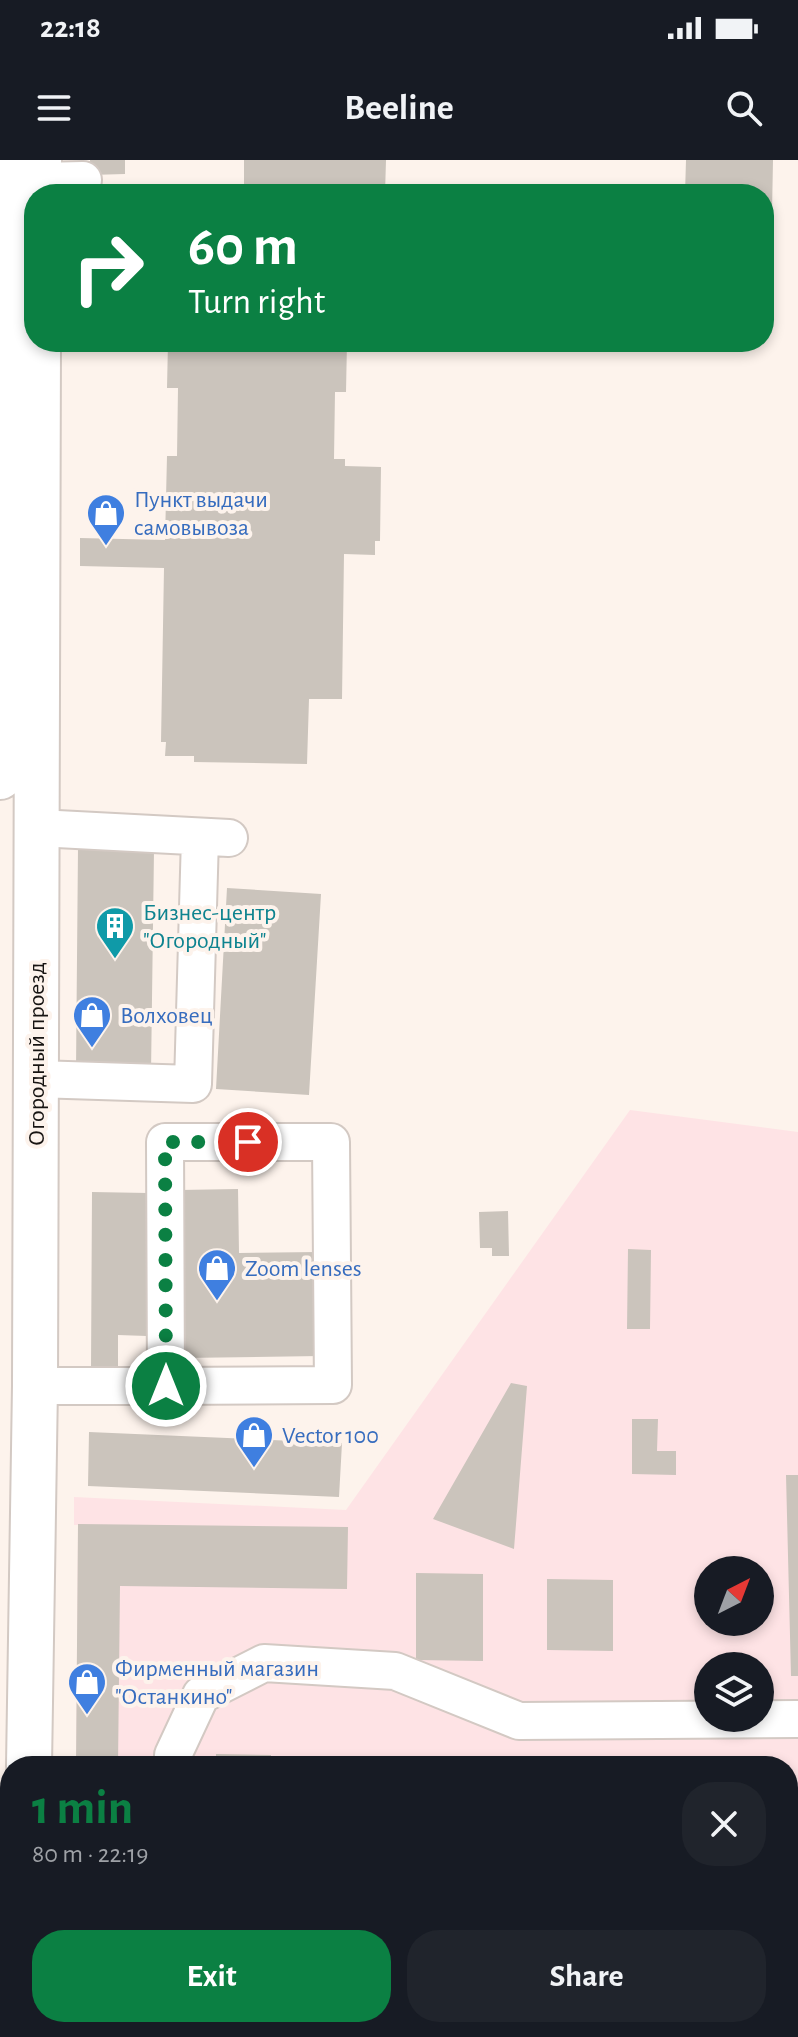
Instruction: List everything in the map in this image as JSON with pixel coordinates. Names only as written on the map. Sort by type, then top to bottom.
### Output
[{"type":"main road","points":[[0,777],[13,254],[24,205]]},
{"type":"main road","name":"Огородный проезд","points":[[29,1756],[35,1386],[38,352]]},
{"type":"lane","points":[[31,174],[83,180]]},
{"type":"lane","points":[[36,1079],[193,1084],[215,838],[38,828]]},
{"type":"lane","points":[[35,1386],[166,1386],[333,1385],[331,1142],[165,1142],[166,1386]]},
{"type":"lane","points":[[173,1756],[201,1695],[264,1663],[395,1671],[519,1721],[798,1719]]},
{"type":"shaded area","points":[[630,1110],[798,1132],[798,1756],[76,1756],[78,1525],[74,1525],[74,1497],[346,1510]]},
{"type":"building","points":[[90,160],[125,160],[125,174],[90,175]]},
{"type":"building","points":[[244,160],[386,160],[385,184],[244,184]]},
{"type":"building","points":[[686,160],[773,160],[773,184],[685,184]]},
{"type":"building","points":[[168,352],[347,352],[346,392],[335,392],[334,459],[345,459],[345,466],[381,467],[380,541],[375,541],[375,555],[344,554],[342,699],[309,699],[307,764],[194,762],[194,756],[165,756],[166,742],[161,742],[164,568],[80,566],[80,538],[165,540],[167,456],[177,456],[178,388],[167,388]]},
{"type":"building","name":"Бизнес-центр \"Огородный\"","points":[[78,848],[154,850],[151,1073],[76,1070]]},
{"type":"building","points":[[227,888],[321,894],[309,1095],[216,1089]]},
{"type":"building","points":[[238,1189],[239,1253],[318,1252],[320,1356],[183,1358],[180,1190]]},
{"type":"building","points":[[92,1192],[148,1193],[147,1336],[118,1335],[118,1369],[91,1369]]},
{"type":"building","points":[[508,1211],[509,1256],[492,1256],[492,1248],[480,1248],[479,1212]]},
{"type":"building","points":[[628,1249],[651,1250],[650,1329],[627,1329]]},
{"type":"building","points":[[511,1383],[527,1386],[514,1549],[433,1519]]},
{"type":"building","points":[[632,1419],[658,1419],[657,1451],[676,1451],[676,1475],[632,1474]]},
{"type":"building","points":[[89,1432],[342,1443],[339,1497],[88,1486]]},
{"type":"building","points":[[786,1475],[798,1475],[798,1676],[791,1676]]},
{"type":"building","points":[[78,1524],[348,1527],[347,1589],[120,1586],[118,1756],[76,1756]]},
{"type":"building","points":[[416,1573],[483,1574],[483,1661],[416,1660]]},
{"type":"building","points":[[547,1579],[613,1580],[613,1651],[547,1650]]},
{"type":"building","points":[[216,1754],[271,1755],[271,1756]]},
{"type":"place","name":"Пункт выдачи самовывоза","points":[[106,547]]},
{"type":"place","name":"Бизнес-центр \"Огородный\"","points":[[115,960]]},
{"type":"place","name":"Волховец","points":[[92,1049]]},
{"type":"place","name":"Zoom lenses","points":[[217,1302]]},
{"type":"place","name":"Vector 100","points":[[254,1469]]},
{"type":"place","name":"Фирменный магазин \"Останкино\"","points":[[87,1716]]},
{"type":"route","points":[[166,1386],[165,1142],[248,1142]]}]
